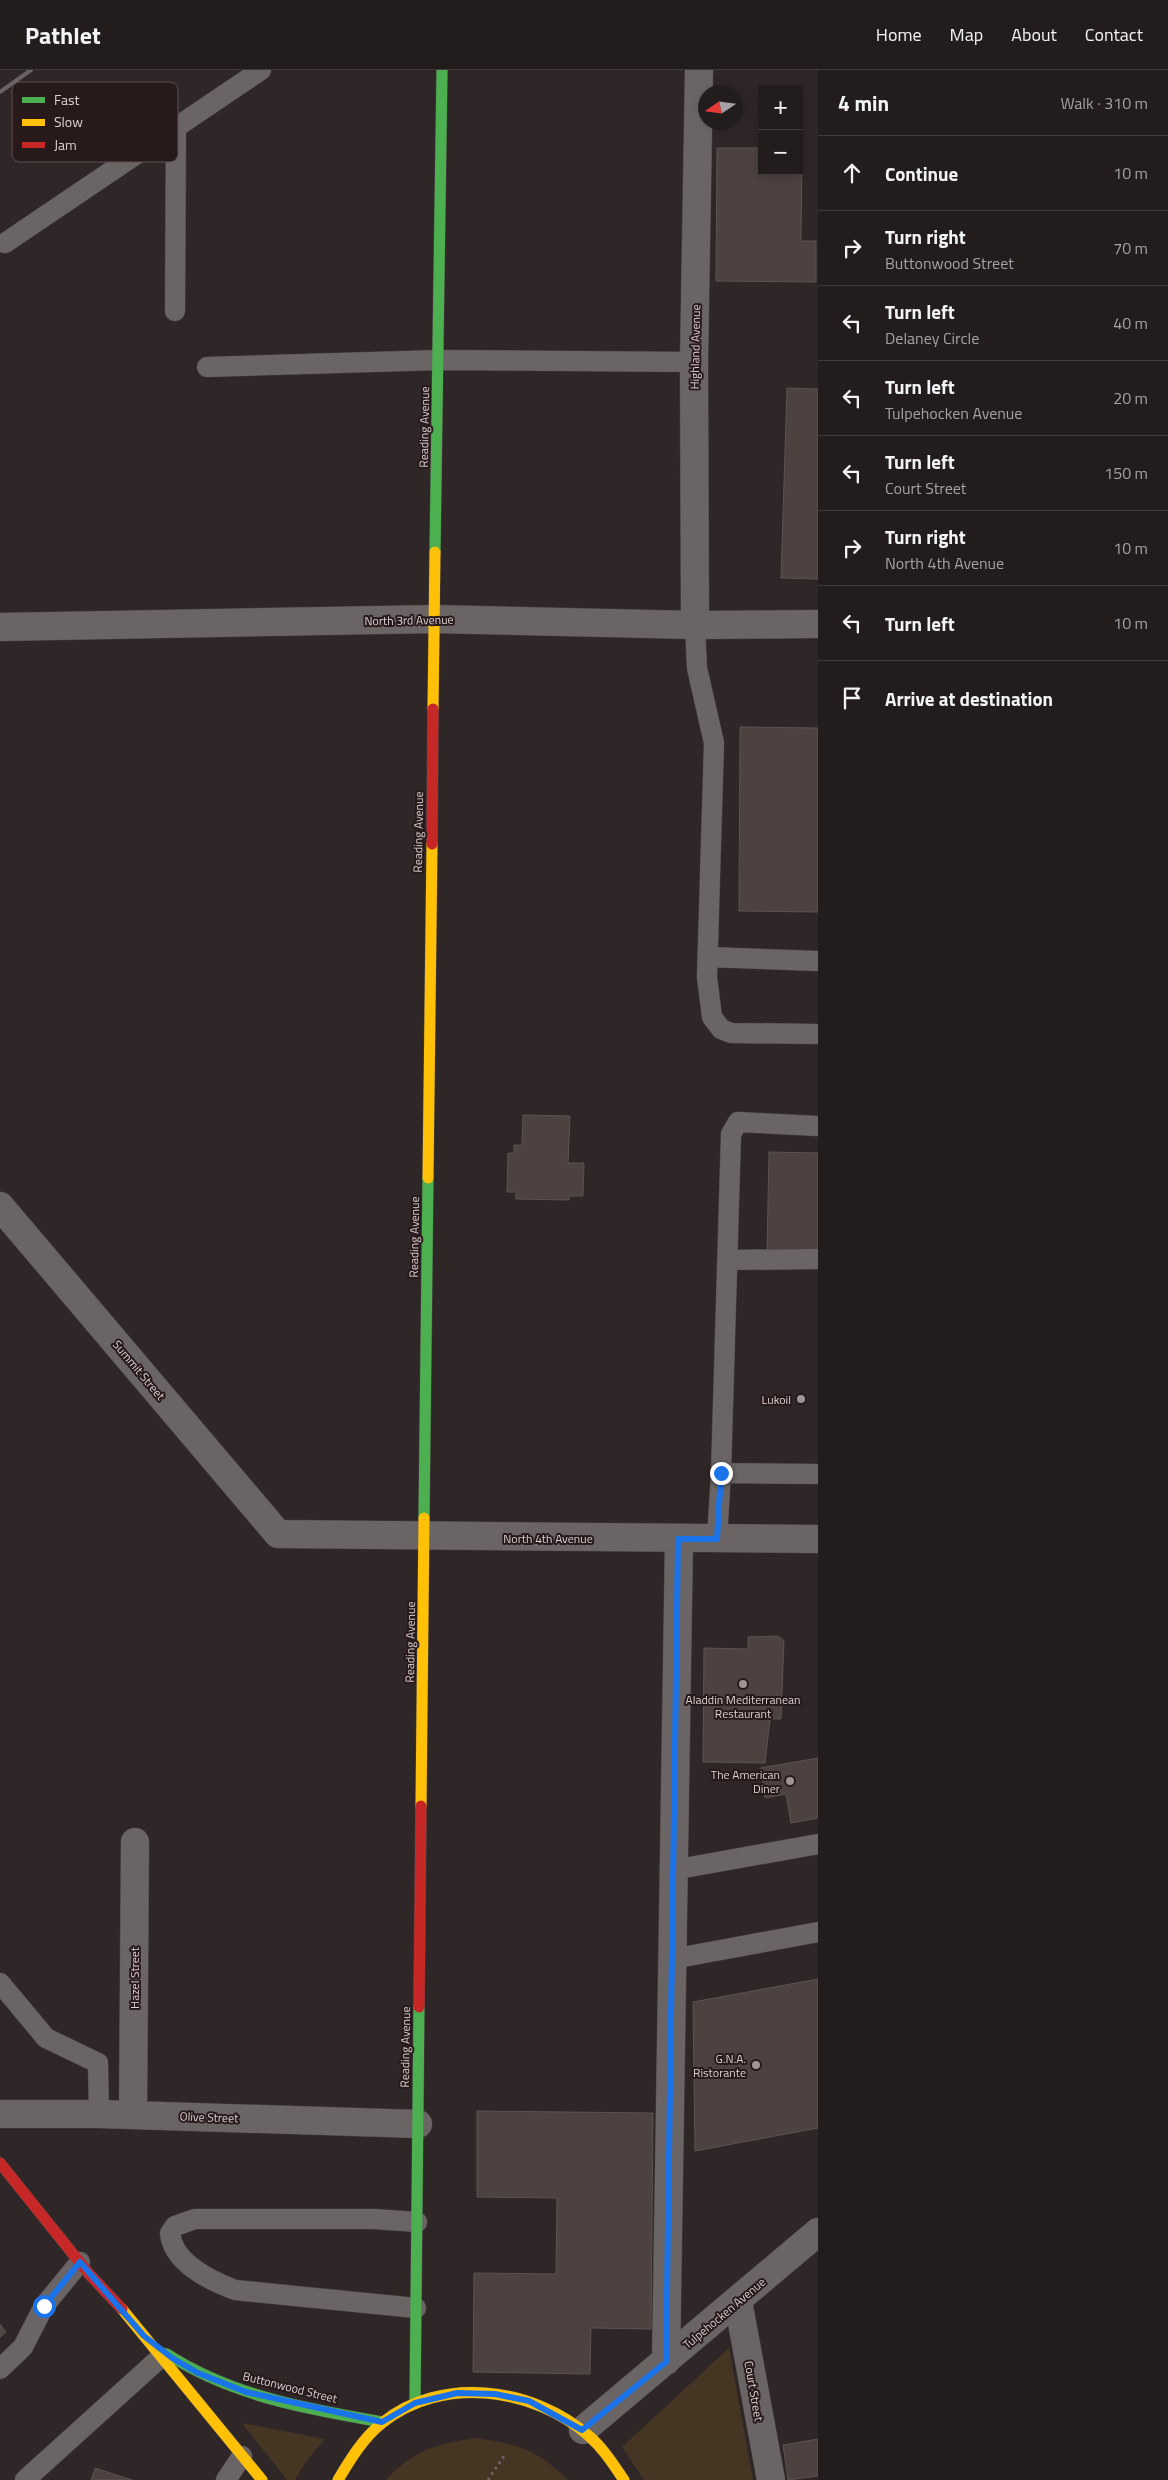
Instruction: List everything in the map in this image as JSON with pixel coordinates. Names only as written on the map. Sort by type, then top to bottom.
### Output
[{"type":"street","name":"Reading Avenue","points":[[415,2403],[442,70]]},
{"type":"street","name":"Highland Avenue","points":[[695,625],[694,362],[699,70]]},
{"type":"street","name":"North 3rd Avenue","points":[[0,627],[435,619],[695,625],[818,624]]},
{"type":"street","name":"Summit Street","points":[[0,1206],[278,1534]]},
{"type":"street","name":"North 4th Avenue","points":[[278,1534],[424,1537],[818,1539]]},
{"type":"street","points":[[666,2362],[678,1539]]},
{"type":"street","name":"Hazel Street","points":[[133,2115],[135,1842]]},
{"type":"street","name":"Olive Street","points":[[0,2114],[99,2114],[418,2124]]},
{"type":"street","name":"Buttonwood Street","points":[[0,2163],[262,2480]]},
{"type":"street","name":"Tulpehocken Avenue","points":[[582,2430],[666,2362],[818,2232]]},
{"type":"street","name":"Court Street","points":[[738,2301],[771,2480]]},
{"type":"street","name":"Buttonwood Street","points":[[144,2336],[172,2358],[198,2373],[246,2392],[382,2422]]},
{"type":"street","points":[[338,2480],[361,2446],[382,2422],[415,2403],[457,2393],[495,2394],[529,2401],[582,2430],[606,2454],[624,2480]]},
{"type":"lane","points":[[178,124],[261,70]]},
{"type":"lane","points":[[6,243],[123,162]]},
{"type":"lane","points":[[175,311],[176,162]]},
{"type":"lane","points":[[207,367],[439,360],[694,362]]},
{"type":"lane","points":[[695,625],[698,668],[714,743],[707,977],[712,1017],[721,1029],[731,1032],[818,1034]]},
{"type":"lane","points":[[708,956],[818,961]]},
{"type":"lane","points":[[717,1539],[721,1473],[731,1134],[738,1122],[818,1126]]},
{"type":"lane","points":[[728,1260],[818,1259]]},
{"type":"lane","points":[[721,1473],[818,1474]]},
{"type":"lane","points":[[673,1870],[818,1844]]},
{"type":"lane","points":[[672,1959],[818,1932]]},
{"type":"lane","points":[[0,1983],[46,2038],[98,2063],[99,2114]]},
{"type":"lane","points":[[416,2308],[235,2290],[220,2284],[183,2260],[171,2242],[170,2233],[176,2226],[195,2219],[374,2219],[417,2222]]},
{"type":"lane","points":[[0,2369],[23,2347],[44,2306],[80,2262]]},
{"type":"lane","points":[[26,2480],[160,2357]]},
{"type":"lane","points":[[226,2480],[242,2456]]},
{"type":"path","points":[[488,2480],[506,2453]]},
{"type":"shaded area","points":[[729,2348],[753,2480],[644,2480],[622,2447]]},
{"type":"shaded area","points":[[242,2423],[325,2439],[305,2463],[295,2480],[287,2480]]},
{"type":"shaded area","points":[[475,2438],[503,2443],[526,2450],[546,2461],[568,2480],[386,2480],[407,2461],[426,2450],[448,2443]]},
{"type":"building","points":[[717,148],[758,148],[758,175],[802,175],[801,241],[816,241],[816,282],[716,281]]},
{"type":"building","points":[[787,388],[818,389],[818,579],[781,578]]},
{"type":"building","points":[[740,727],[818,728],[818,912],[739,911]]},
{"type":"building","points":[[523,1115],[570,1116],[568,1163],[584,1163],[583,1196],[569,1196],[569,1200],[516,1199],[516,1192],[507,1192],[508,1153],[514,1153],[514,1145],[522,1145]]},
{"type":"building","points":[[769,1152],[818,1153],[818,1253],[767,1252]]},
{"type":"building","name":"Aladdin Mediterranean Restaurant","points":[[778,1636],[784,1641],[781,1719],[770,1719],[765,1763],[703,1762],[704,1648],[748,1649],[748,1637]]},
{"type":"building","name":"The American Diner","points":[[818,1758],[818,1818],[791,1823],[786,1794],[765,1798],[760,1768]]},
{"type":"building","name":"G.N.A. Ristorante","points":[[818,1979],[818,2128],[695,2151],[693,2002]]},
{"type":"building","points":[[477,2111],[653,2113],[651,2329],[591,2328],[590,2374],[473,2372],[474,2273],[556,2274],[557,2198],[477,2197]]},
{"type":"building","points":[[0,2324],[6,2332],[0,2337]]},
{"type":"building","points":[[818,2439],[818,2476],[788,2480],[783,2445]]},
{"type":"building","points":[[95,2468],[132,2480],[91,2480]]},
{"type":"railway","points":[[14,82],[31,70]]},
{"type":"railway","points":[[0,92],[12,83]]},
{"type":"traffic: fast","points":[[435,552],[442,70]]},
{"type":"traffic: fast","points":[[424,1518],[428,1178]]},
{"type":"traffic: fast","points":[[415,2403],[419,2007]]},
{"type":"traffic: fast","points":[[167,2354],[217,2381],[244,2391],[298,2406],[382,2422]]},
{"type":"traffic: slow","points":[[433,709],[435,552]]},
{"type":"traffic: slow","points":[[428,1178],[432,844]]},
{"type":"traffic: slow","points":[[421,1806],[424,1518]]},
{"type":"traffic: slow","points":[[122,2309],[262,2480]]},
{"type":"traffic: slow","points":[[338,2480],[363,2442],[382,2423],[406,2408],[431,2398],[459,2393],[487,2393],[514,2398],[541,2407],[566,2419],[594,2441],[624,2480]]},
{"type":"traffic: jam","points":[[432,844],[433,709]]},
{"type":"traffic: jam","points":[[419,2007],[421,1806]]},
{"type":"traffic: jam","points":[[0,2163],[89,2274],[122,2309]]},
{"type":"place","name":"Lukoil","points":[[801,1399]]},
{"type":"place","name":"Aladdin Mediterranean Restaurant","points":[[743,1684]]},
{"type":"place","name":"The American Diner","points":[[790,1781]]},
{"type":"place","name":"G.N.A. Ristorante","points":[[756,2065]]},
{"type":"route","points":[[44,2306],[80,2262],[144,2336],[172,2358],[198,2373],[246,2392],[382,2422],[415,2403],[457,2393],[495,2394],[529,2401],[582,2430],[666,2362],[678,1539],[717,1539],[721,1473]]}]
